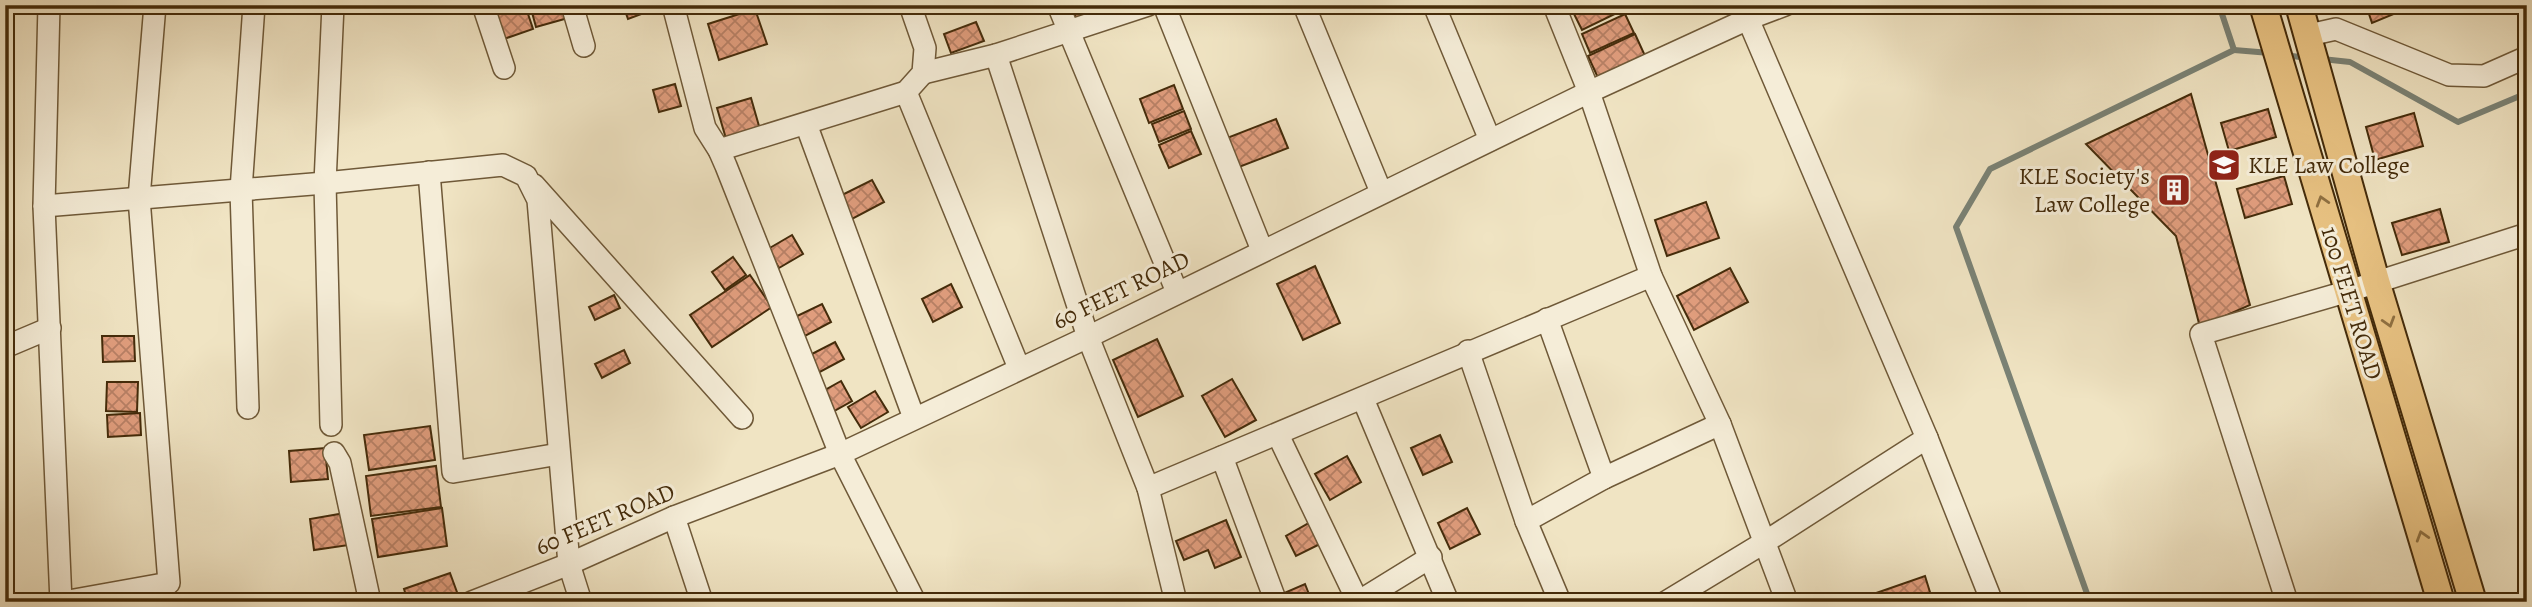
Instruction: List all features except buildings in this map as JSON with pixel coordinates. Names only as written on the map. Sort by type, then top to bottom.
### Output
[{"type":"main road","name":"100 FEET ROAD","points":[[2263,5],[2441,602]]},
{"type":"main road","name":"100 FEET ROAD","points":[[2299,5],[2376,281],[2473,602]]},
{"type":"street","points":[[50,5],[44,206],[62,602],[169,583],[139,198],[155,5]]},
{"type":"street","points":[[248,408],[241,190],[254,5]]},
{"type":"street","points":[[331,425],[325,183],[333,5]]},
{"type":"street","points":[[483,5],[504,68]]},
{"type":"street","points":[[572,5],[584,46]]},
{"type":"street","points":[[673,5],[705,128],[719,150],[840,454],[915,602]]},
{"type":"street","points":[[910,5],[925,48],[923,73]]},
{"type":"street","points":[[1058,5],[1177,292]]},
{"type":"street","points":[[719,150],[906,92],[923,73],[996,55],[1148,5]]},
{"type":"street","points":[[1164,5],[1262,250]]},
{"type":"street","points":[[1304,5],[1381,192]]},
{"type":"street","points":[[1434,5],[1490,140]]},
{"type":"street","points":[[1554,5],[1589,92],[1651,276],[1720,424],[1787,602]]},
{"type":"street","name":"60 FEET ROAD","points":[[472,602],[569,564],[674,517],[840,454],[1087,337],[1589,92],[1745,12],[1785,5]]},
{"type":"street","points":[[1745,12],[1927,438],[1992,602]]},
{"type":"street","points":[[2313,50],[2336,29],[2449,75],[2484,75],[2527,57]]},
{"type":"street","points":[[996,55],[1087,337],[1148,488],[1176,602]]},
{"type":"street","points":[[906,92],[1019,368]]},
{"type":"street","points":[[806,124],[914,418]]},
{"type":"street","points":[[44,206],[325,183],[503,164],[526,176],[742,418]]},
{"type":"street","points":[[429,172],[453,472],[559,454]]},
{"type":"street","points":[[526,176],[538,200],[569,564],[581,602]]},
{"type":"street","points":[[2287,602],[2201,334],[2527,234]]},
{"type":"street","points":[[1148,488],[1651,276]]},
{"type":"street","points":[[1547,319],[1604,478]]},
{"type":"street","points":[[5,347],[50,328]]},
{"type":"street","points":[[1468,351],[1525,521],[1560,602]]},
{"type":"street","points":[[1363,399],[1448,602]]},
{"type":"street","points":[[1525,521],[1604,478],[1720,424]]},
{"type":"street","points":[[1278,435],[1358,602],[1431,557]]},
{"type":"street","points":[[1666,602],[1927,438]]},
{"type":"street","points":[[334,453],[340,463],[370,602]]},
{"type":"street","points":[[1222,457],[1276,602]]},
{"type":"street","points":[[674,517],[702,602]]},
{"type":"waterway","points":[[2090,602],[1956,227],[1990,169],[2234,50],[2219,5]]},
{"type":"waterway","points":[[2234,50],[2270,53]]},
{"type":"waterway","points":[[2284,55],[2308,58]]},
{"type":"waterway","points":[[2322,59],[2350,62],[2458,122],[2527,93]]},
{"type":"place","name":"KLE Law College","points":[[2224,165]]},
{"type":"place","name":"KLE Society's Law College","points":[[2174,190]]}]
